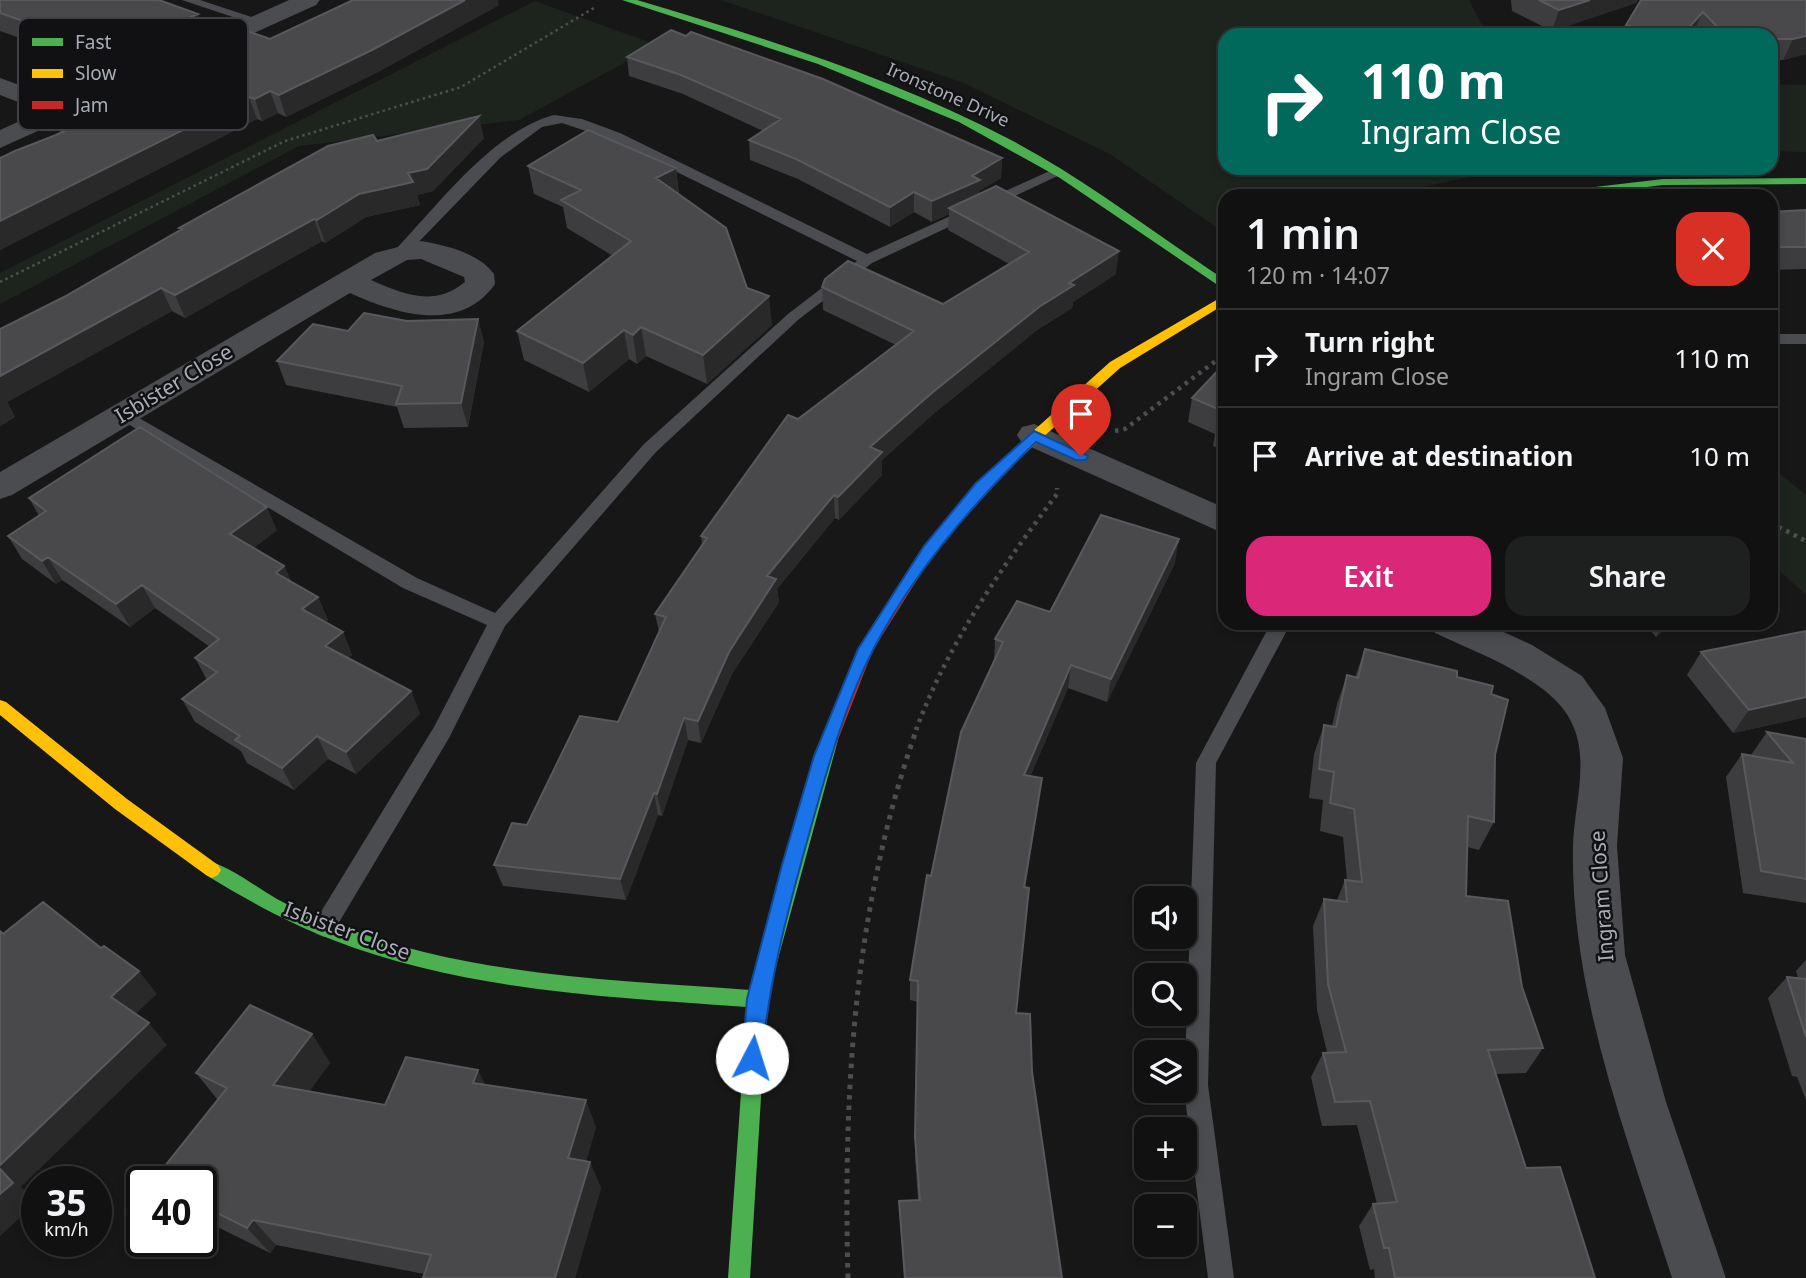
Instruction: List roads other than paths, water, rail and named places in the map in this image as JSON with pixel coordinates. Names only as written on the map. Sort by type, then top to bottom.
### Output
[{"type":"street","points":[[248,28],[309,0]]},
{"type":"street","name":"Ironstone Drive","points":[[627,0],[780,47],[944,112],[1059,172],[1218,281]]},
{"type":"street","points":[[0,86],[18,93]]},
{"type":"street","points":[[0,140],[22,130]]},
{"type":"street","points":[[1604,189],[1663,182],[1806,181]]},
{"type":"street","points":[[349,281],[403,305],[424,309],[459,301],[480,284],[479,274],[471,267],[442,254],[429,249],[402,251]]},
{"type":"street","name":"Isbister Close","points":[[0,487],[402,251]]},
{"type":"street","points":[[740,1278],[749,1086],[757,999],[823,756],[866,649],[929,550],[982,487],[1034,435],[1115,365],[1218,303]]},
{"type":"street","points":[[1034,435],[1218,519]]},
{"type":"street","name":"Ingram Close","points":[[1463,630],[1518,655],[1568,687],[1585,708],[1596,733],[1602,758],[1595,846],[1602,955],[1641,1102],[1699,1278]]},
{"type":"street","name":"Isbister Close","points":[[0,706],[187,855],[252,894],[324,928],[469,970],[560,985],[757,999]]},
{"type":"lane","points":[[188,0],[248,18]]},
{"type":"lane","points":[[248,18],[261,22]]},
{"type":"lane","points":[[402,251],[517,136],[542,121],[555,119],[578,121],[615,136],[867,260]]},
{"type":"lane","points":[[324,928],[442,732],[498,622],[650,449],[793,317],[867,260],[1059,172]]},
{"type":"lane","points":[[1778,339],[1806,339]]},
{"type":"lane","points":[[121,415],[410,583],[498,622]]},
{"type":"lane","points":[[1221,1278],[1196,1086],[1206,763],[1276,630]]}]
